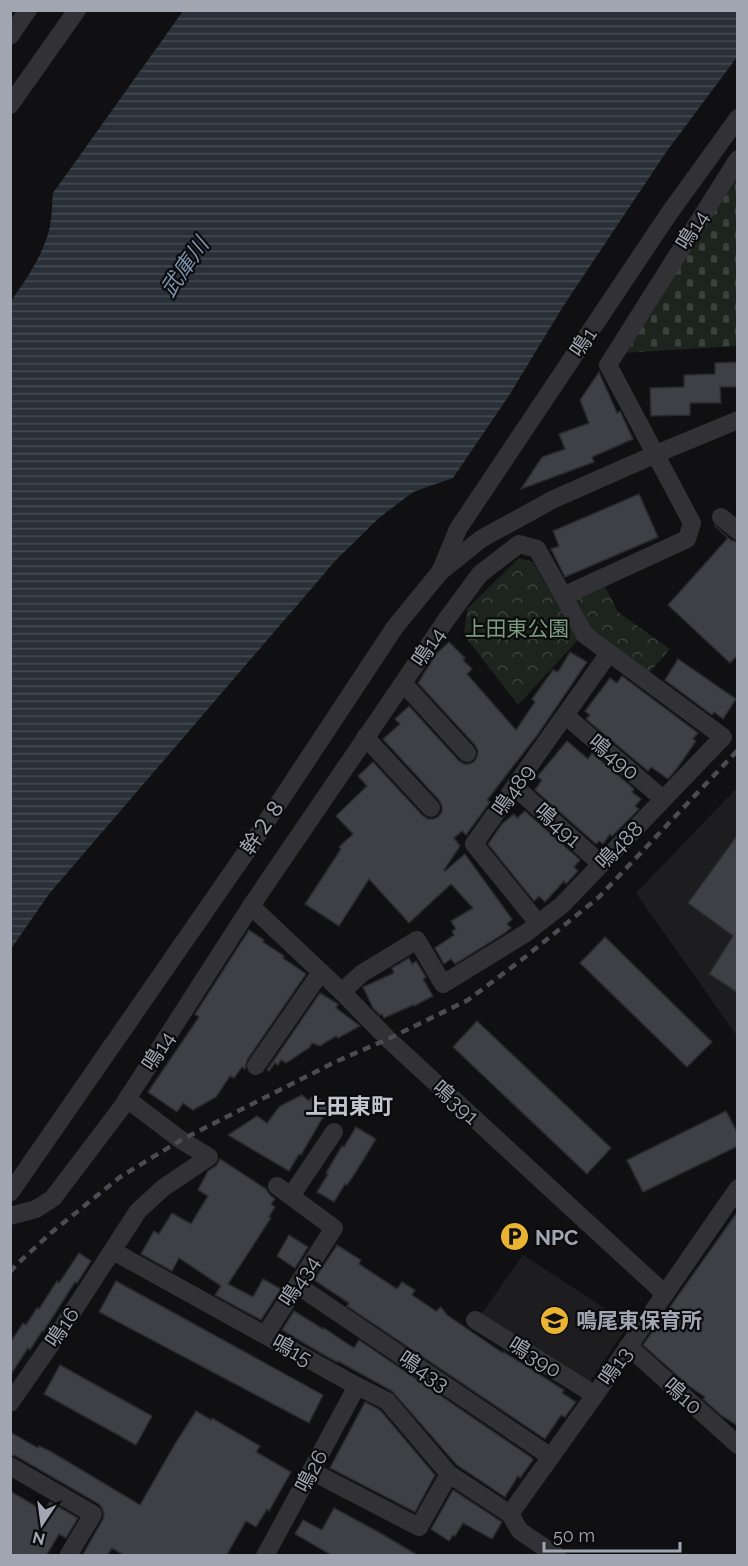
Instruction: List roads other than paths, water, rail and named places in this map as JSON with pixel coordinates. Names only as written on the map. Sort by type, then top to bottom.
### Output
[{"type":"street","points":[[10,36],[28,10]]},
{"type":"street","points":[[10,105],[77,10]]},
{"type":"street","name":"鳴1","points":[[440,572],[458,529],[668,215],[738,118]]},
{"type":"street","name":"鳴14","points":[[10,1216],[36,1209],[53,1198],[127,1099],[251,906],[365,737],[480,574],[519,544],[537,549],[563,596],[687,539],[692,523],[608,365],[738,159]]},
{"type":"street","name":"幹２８","points":[[10,1193],[253,842],[395,627],[440,572],[481,539],[554,499],[738,420]]},
{"type":"street","points":[[721,517],[738,531]]},
{"type":"street","name":"鳴488","points":[[342,992],[361,974],[417,940],[443,984],[526,933],[562,905],[723,737],[585,635],[563,596]]},
{"type":"street","name":"鳴489","points":[[538,923],[474,844],[609,653]]},
{"type":"street","points":[[404,684],[467,753]]},
{"type":"street","name":"鳴490","points":[[566,716],[663,798]]},
{"type":"street","points":[[365,737],[431,808]]},
{"type":"street","name":"鳴491","points":[[515,787],[601,864]]},
{"type":"street","name":"鳴391","points":[[251,906],[388,1039],[665,1294]]},
{"type":"street","points":[[256,1066],[321,972]]},
{"type":"street","points":[[112,1251],[138,1211],[163,1188],[209,1157],[127,1099]]},
{"type":"street","name":"鳴434","points":[[265,1335],[334,1228],[284,1191],[334,1132]]},
{"type":"street","name":"鳴13","points":[[510,1514],[738,1188]]},
{"type":"street","name":"鳴15","points":[[112,1251],[387,1401],[449,1474],[510,1514],[520,1531],[557,1556]]},
{"type":"street","name":"鳴16","points":[[10,1403],[112,1251]]},
{"type":"street","name":"鳴433","points":[[297,1285],[551,1457]]},
{"type":"street","name":"鳴390","points":[[476,1320],[595,1395]]},
{"type":"street","name":"鳴10","points":[[628,1346],[738,1445]]},
{"type":"street","name":"鳴26","points":[[265,1556],[357,1386]]},
{"type":"street","points":[[10,1466],[93,1514],[68,1556]]},
{"type":"street","points":[[311,1470],[419,1527],[449,1474]]},
{"type":"water","name":"武庫川","points":[[183,11],[737,11],[737,57],[667,151],[564,305],[510,394],[453,478],[413,492],[379,518],[336,560],[49,894],[11,949],[11,301],[29,275],[44,246],[50,226],[53,193]]},
{"type":"railway","points":[[10,1272],[52,1232],[120,1177],[181,1140],[335,1062],[468,1000],[599,897],[738,750]]},
{"type":"place","name":"NPC","points":[[514,1237]]},
{"type":"place","name":"鳴尾東保育所","points":[[555,1320]]},
{"type":"district","name":"上田東町","points":[[349,1106]]},
{"type":"park label","name":"上田東公園","points":[[517,628]]}]
